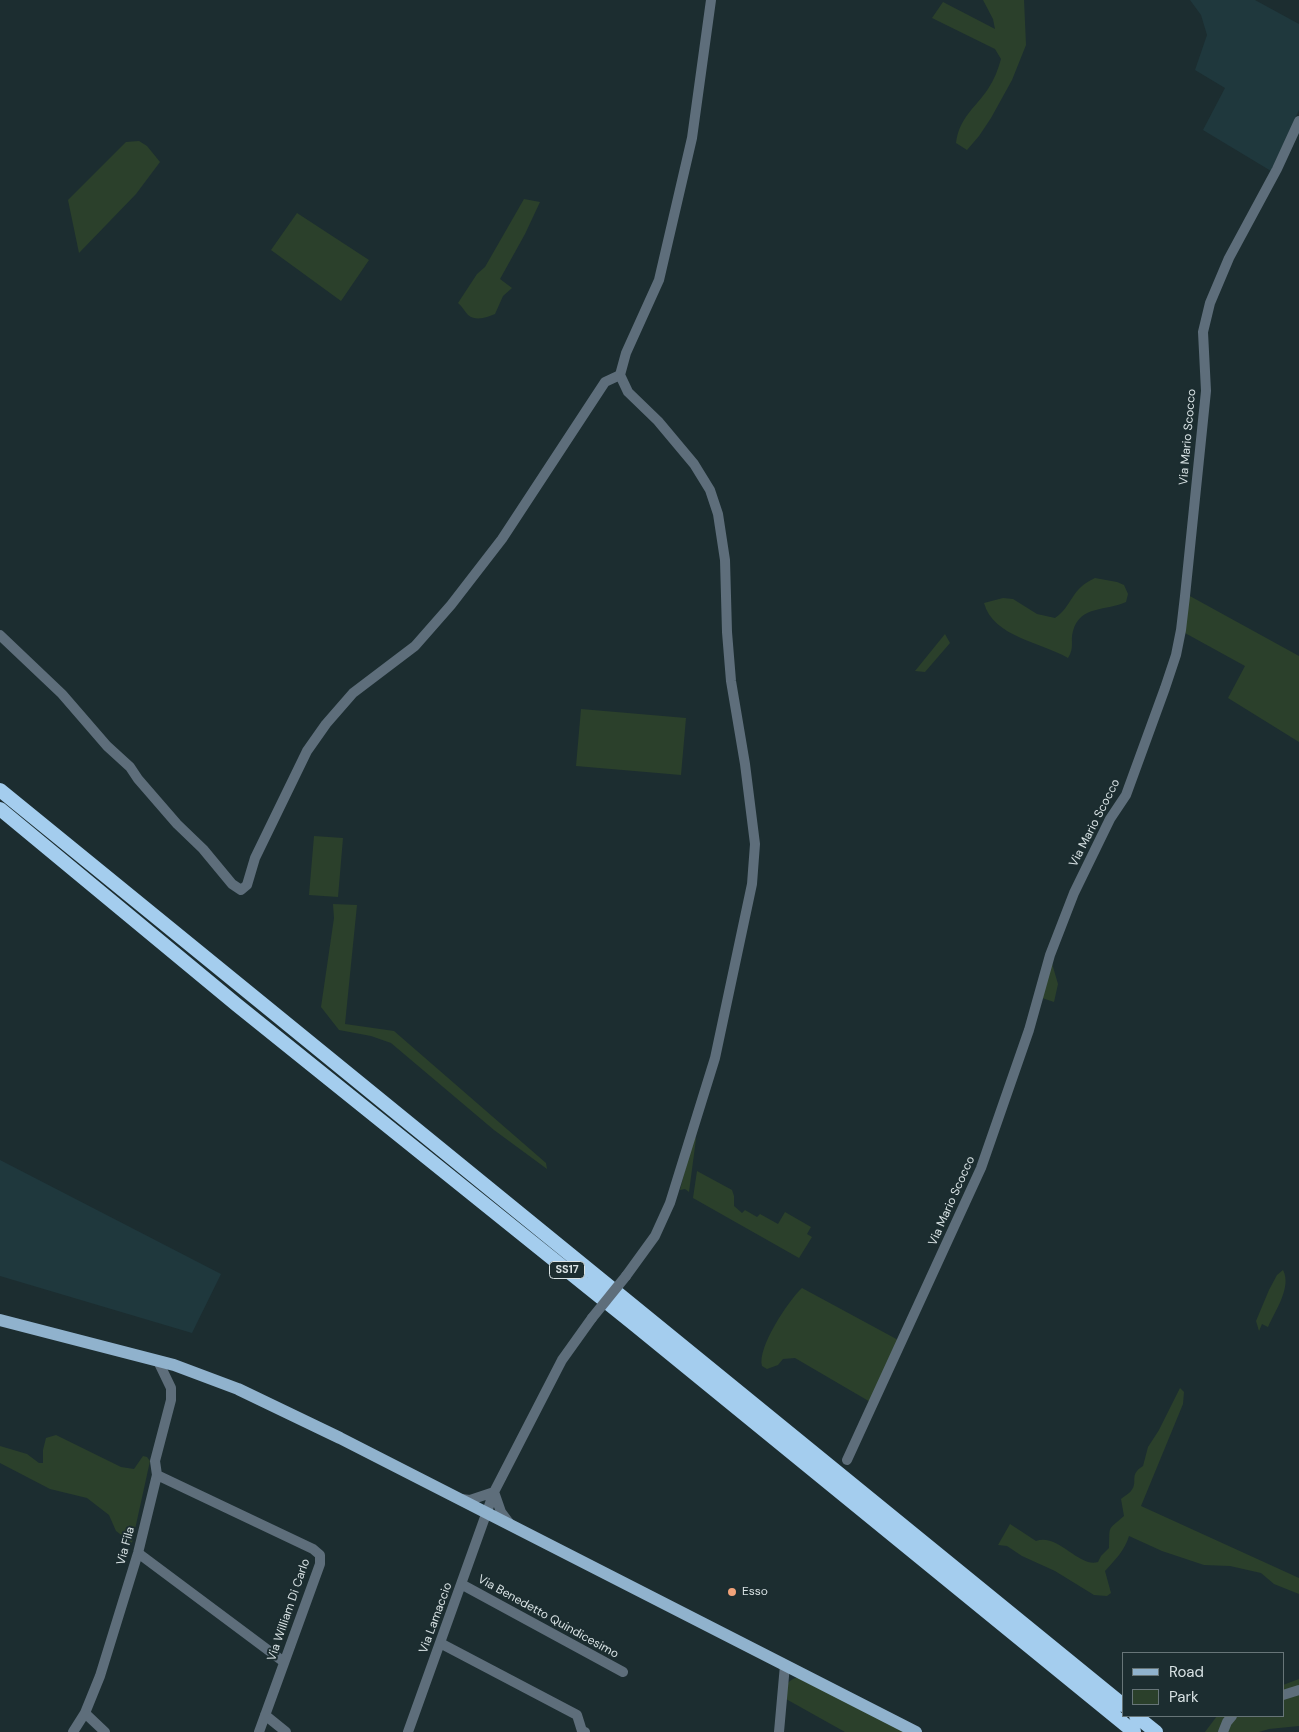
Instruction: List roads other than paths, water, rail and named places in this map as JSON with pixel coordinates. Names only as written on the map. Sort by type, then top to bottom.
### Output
[{"type":"highway","name":"SS17","points":[[0,790],[1122,1704]]},
{"type":"highway","name":"SS17","points":[[0,809],[237,1005],[635,1325],[1134,1732]]},
{"type":"highway","points":[[1137,1717],[1156,1732]]},
{"type":"main road","points":[[0,1320],[174,1365],[238,1389],[340,1438],[916,1732]]},
{"type":"street","points":[[0,635],[62,694],[107,746],[130,767],[176,824],[203,849],[232,884],[241,890],[247,885],[255,858],[307,751],[326,724],[353,693],[415,646],[451,605],[502,539],[605,382],[620,375],[626,353],[659,280],[692,138],[711,0]]},
{"type":"street","name":"Via Mario Scocco","points":[[847,1460],[981,1168],[1029,1030],[1050,954],[1074,893],[1110,819],[1126,795],[1165,688],[1182,630],[1206,391],[1203,332],[1210,303],[1229,258],[1277,169],[1299,121]]},
{"type":"street","name":"Via Lamaccio","points":[[408,1732],[494,1492],[562,1360],[655,1236],[670,1203],[715,1058],[752,884],[755,844],[745,764],[731,681],[727,632],[725,560],[718,514],[710,490],[694,464],[658,421],[628,392],[620,375]]},
{"type":"street","name":"Via Fila","points":[[73,1732],[85,1712],[100,1676],[138,1553],[157,1475],[155,1462],[171,1400],[171,1388],[158,1362]]},
{"type":"street","name":"Via William Di Carlo","points":[[157,1475],[313,1549],[320,1555],[320,1564],[259,1732]]},
{"type":"street","points":[[458,1499],[470,1500],[494,1492],[501,1512],[512,1527]]},
{"type":"street","points":[[138,1553],[284,1662]]},
{"type":"street","name":"Via Benedetto Quindicesimo","points":[[461,1584],[623,1672]]},
{"type":"street","points":[[440,1643],[577,1715],[582,1731],[585,1732]]},
{"type":"street","points":[[778,1732],[785,1665]]},
{"type":"street","points":[[1284,1695],[1299,1690]]},
{"type":"street","points":[[85,1712],[105,1732]]},
{"type":"street","points":[[265,1715],[286,1732]]},
{"type":"street","points":[[1223,1732],[1231,1717]]},
{"type":"place","name":"Esso","points":[[732,1592]]}]
